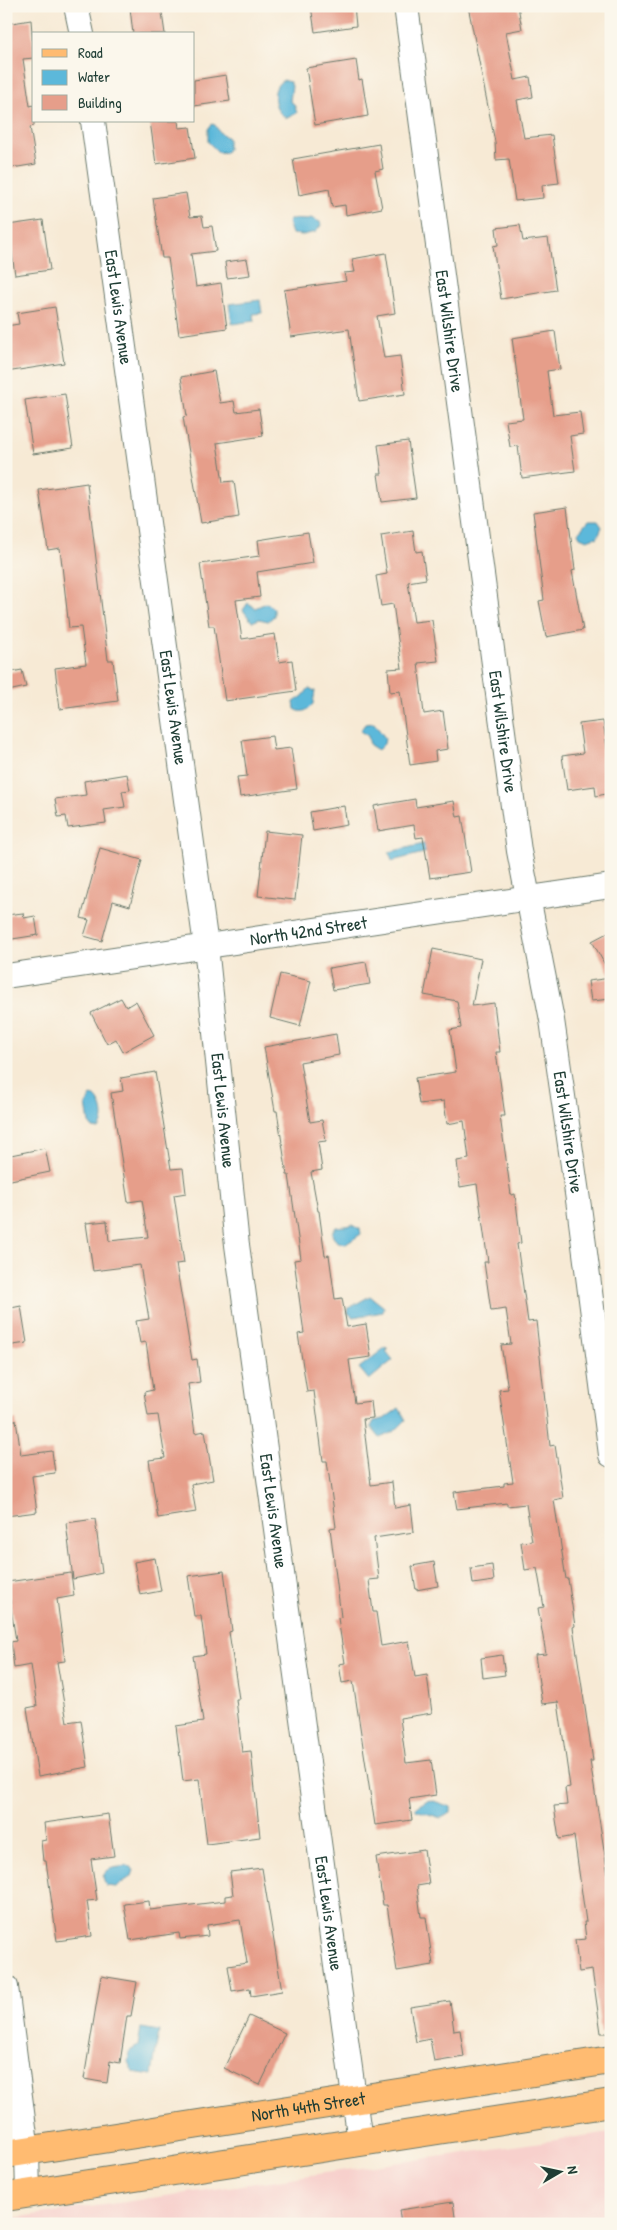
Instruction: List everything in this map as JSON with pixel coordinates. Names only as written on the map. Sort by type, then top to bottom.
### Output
[{"type":"main road","name":"North 44th Street","points":[[17,2153],[611,2060]]},
{"type":"main road","points":[[17,2195],[611,2103]]},
{"type":"street","points":[[76,6],[82,32]]},
{"type":"street","name":"East Wilshire Drive","points":[[406,6],[518,841],[552,1020],[580,1214],[611,1455]]},
{"type":"street","name":"East Lewis Avenue","points":[[93,122],[206,946],[237,1245],[360,2141]]},
{"type":"street","name":"North 42nd Street","points":[[6,976],[611,886]]},
{"type":"street","points":[[6,1987],[17,2153],[17,2195]]},
{"type":"shaded area","points":[[611,2132],[611,2224],[6,2224],[6,2219]]},
{"type":"water","points":[[284,80],[290,82],[292,86],[290,101],[294,104],[297,113],[287,118],[279,111],[275,99],[276,88]]},
{"type":"water","points":[[212,124],[215,125],[220,133],[228,138],[228,149],[225,153],[218,152],[208,142],[208,129]]},
{"type":"water","points":[[311,218],[320,222],[321,225],[316,232],[303,235],[292,234],[288,222],[291,219],[307,220]]},
{"type":"water","points":[[260,300],[262,313],[253,314],[254,321],[232,324],[229,304]]},
{"type":"water","points":[[588,521],[598,521],[602,527],[597,538],[587,540],[580,537],[578,533]]},
{"type":"water","points":[[248,603],[255,608],[266,603],[269,604],[274,609],[274,616],[268,621],[259,619],[252,622],[243,610]]},
{"type":"water","points":[[309,688],[315,691],[313,704],[304,711],[298,711],[295,709],[294,702],[303,696]]},
{"type":"water","points":[[374,723],[385,738],[384,744],[378,750],[370,745],[368,736],[360,731],[365,724]]},
{"type":"water","points":[[441,840],[443,848],[392,861],[389,852]]},
{"type":"water","points":[[91,1096],[98,1100],[102,1108],[103,1117],[99,1129],[93,1128],[89,1123],[86,1104]]},
{"type":"water","points":[[353,1225],[360,1229],[361,1234],[346,1244],[338,1242],[333,1237],[332,1232],[336,1227]]},
{"type":"water","points":[[370,1296],[384,1307],[383,1312],[353,1317],[348,1313],[349,1308]]},
{"type":"water","points":[[386,1347],[388,1349],[386,1351],[393,1360],[369,1380],[359,1368]]},
{"type":"water","points":[[399,1408],[406,1420],[395,1431],[380,1438],[371,1427],[374,1421],[384,1419]]},
{"type":"water","points":[[431,1800],[451,1807],[451,1813],[441,1818],[416,1810],[416,1807]]},
{"type":"water","points":[[128,1866],[134,1870],[132,1876],[116,1887],[106,1886],[103,1877],[107,1871],[113,1868]]},
{"type":"water","points":[[141,2028],[159,2031],[152,2075],[133,2072],[128,2062],[130,2051],[138,2046]]},
{"type":"building","points":[[161,6],[165,32],[133,32],[130,8]]},
{"type":"building","points":[[311,6],[354,6],[356,26],[315,32]]},
{"type":"building","points":[[468,6],[518,6],[522,29],[506,32],[515,80],[530,77],[533,97],[517,100],[524,138],[552,135],[559,183],[542,185],[543,198],[515,201],[509,159],[496,160],[495,142]]},
{"type":"building","points":[[31,20],[32,58],[23,59],[30,106],[32,106],[32,122],[34,122],[34,126],[30,127],[36,164],[6,169],[6,24]]},
{"type":"building","points":[[356,60],[359,80],[362,79],[368,116],[315,125],[306,68]]},
{"type":"building","points":[[226,75],[230,101],[195,106],[195,80]]},
{"type":"building","points":[[150,122],[178,122],[179,128],[190,127],[195,158],[156,164]]},
{"type":"building","points":[[379,144],[383,169],[375,171],[382,208],[346,215],[345,205],[332,207],[329,189],[299,195],[293,159]]},
{"type":"building","points":[[186,193],[190,217],[202,216],[204,227],[212,226],[216,251],[191,254],[196,287],[221,283],[227,328],[179,335],[168,258],[162,258],[153,198]]},
{"type":"building","points":[[43,220],[50,270],[15,275],[8,225]]},
{"type":"building","points":[[520,225],[523,241],[548,238],[556,290],[501,299],[493,246],[498,245],[496,228]]},
{"type":"building","points":[[386,253],[395,313],[377,316],[384,358],[400,356],[405,394],[359,401],[349,329],[291,337],[284,290],[346,281],[344,273],[355,272],[352,259]]},
{"type":"building","points":[[247,259],[250,275],[227,278],[225,262]]},
{"type":"building","points":[[55,307],[64,363],[6,372],[6,326],[19,324],[17,313]]},
{"type":"building","points":[[555,331],[560,369],[547,371],[553,415],[580,412],[583,434],[570,436],[575,471],[522,478],[518,446],[510,447],[506,421],[523,419],[512,338]]},
{"type":"building","points":[[214,371],[220,403],[234,401],[236,412],[259,409],[263,436],[217,443],[223,482],[234,481],[239,517],[201,523],[183,417],[187,416],[181,377]]},
{"type":"building","points":[[65,394],[73,448],[33,454],[25,400]]},
{"type":"building","points":[[408,441],[416,498],[382,502],[378,474],[382,474],[378,445]]},
{"type":"building","points":[[87,483],[108,660],[113,660],[118,701],[60,709],[55,668],[86,664],[81,627],[69,628],[60,548],[48,550],[39,490]]},
{"type":"building","points":[[567,507],[575,570],[572,571],[583,630],[546,637],[539,601],[544,600],[533,512]]},
{"type":"building","points":[[413,531],[416,552],[422,551],[426,579],[408,582],[414,622],[432,620],[438,661],[418,663],[424,714],[443,711],[448,749],[435,751],[436,761],[410,765],[400,691],[390,692],[388,669],[402,668],[393,604],[381,606],[376,576],[387,574],[381,536]]},
{"type":"building","points":[[308,532],[313,563],[257,572],[260,597],[236,600],[242,639],[275,634],[279,662],[292,660],[296,691],[225,701],[214,626],[209,626],[200,564],[260,556],[258,540]]},
{"type":"building","points":[[22,670],[26,687],[8,691],[6,673]]},
{"type":"building","points":[[603,721],[611,774],[611,793],[596,796],[595,786],[567,790],[562,756],[583,753],[579,724]]},
{"type":"building","points":[[272,736],[274,750],[291,748],[297,789],[240,797],[237,777],[247,776],[242,740]]},
{"type":"building","points":[[127,774],[130,790],[122,791],[125,807],[104,810],[106,823],[68,828],[66,816],[58,817],[55,799],[86,795],[84,781]]},
{"type":"building","points":[[415,799],[416,807],[454,801],[457,817],[462,816],[471,872],[430,878],[423,837],[416,838],[414,825],[378,831],[374,806]]},
{"type":"building","points":[[344,806],[347,825],[313,831],[310,812]]},
{"type":"building","points":[[265,831],[302,835],[295,900],[258,896]]},
{"type":"building","points":[[100,848],[142,860],[130,906],[113,901],[102,941],[84,936],[89,920],[81,918]]},
{"type":"building","points":[[23,913],[24,918],[35,916],[38,935],[6,940],[6,915]]},
{"type":"building","points":[[611,931],[611,976],[592,941]]},
{"type":"building","points":[[433,949],[481,959],[472,1006],[494,1003],[500,1052],[496,1052],[505,1116],[500,1116],[511,1195],[515,1194],[521,1243],[517,1244],[528,1322],[536,1321],[550,1446],[555,1445],[563,1498],[554,1500],[575,1626],[573,1627],[593,1761],[590,1761],[611,1894],[611,2033],[601,2033],[592,1970],[579,1972],[575,1940],[586,1939],[584,1922],[586,1922],[574,1836],[559,1839],[554,1806],[567,1805],[565,1788],[570,1787],[558,1702],[542,1704],[535,1655],[546,1654],[538,1608],[544,1607],[537,1568],[525,1570],[521,1542],[532,1541],[526,1504],[507,1506],[507,1503],[457,1509],[454,1492],[504,1486],[504,1483],[513,1482],[499,1390],[508,1389],[501,1345],[511,1344],[506,1309],[491,1311],[484,1262],[488,1262],[477,1184],[460,1187],[457,1161],[469,1159],[464,1121],[447,1124],[444,1101],[419,1104],[415,1078],[456,1072],[450,1030],[461,1028],[457,1001],[424,995]]},
{"type":"building","points":[[366,962],[370,984],[333,990],[329,968]]},
{"type":"building","points":[[280,974],[311,981],[300,1026],[270,1018]]},
{"type":"building","points":[[611,978],[611,999],[591,1001],[588,981]]},
{"type":"building","points":[[121,998],[126,1007],[136,1001],[154,1035],[123,1052],[116,1039],[107,1044],[91,1013]]},
{"type":"building","points":[[336,1034],[339,1055],[300,1062],[310,1122],[322,1120],[326,1141],[318,1142],[322,1170],[311,1172],[325,1256],[329,1255],[335,1299],[342,1298],[347,1327],[366,1324],[371,1357],[349,1360],[355,1403],[371,1401],[373,1418],[363,1419],[371,1485],[392,1482],[395,1508],[411,1505],[414,1532],[374,1538],[379,1579],[369,1580],[373,1612],[376,1612],[381,1646],[409,1641],[415,1677],[427,1675],[432,1713],[400,1718],[406,1763],[431,1760],[436,1795],[409,1799],[412,1820],[375,1825],[353,1681],[342,1683],[339,1664],[345,1663],[338,1618],[341,1617],[330,1528],[336,1527],[327,1461],[323,1461],[314,1391],[307,1392],[298,1334],[304,1333],[294,1260],[301,1259],[289,1175],[287,1175],[264,1047]]},
{"type":"building","points":[[155,1072],[171,1169],[183,1168],[186,1193],[174,1195],[184,1263],[176,1264],[192,1360],[197,1359],[200,1382],[188,1384],[195,1433],[205,1431],[213,1480],[191,1484],[196,1512],[158,1518],[149,1460],[165,1458],[158,1415],[148,1416],[144,1392],[153,1390],[146,1342],[140,1343],[136,1321],[149,1319],[140,1265],[93,1271],[86,1223],[107,1221],[109,1241],[148,1237],[142,1200],[128,1202],[111,1093],[123,1091],[121,1078]]},
{"type":"building","points":[[45,1148],[50,1172],[6,1181],[6,1156]]},
{"type":"building","points":[[21,1306],[27,1343],[6,1346],[6,1309]]},
{"type":"building","points":[[6,1420],[16,1420],[21,1455],[52,1451],[55,1473],[32,1476],[37,1512],[6,1516]]},
{"type":"building","points":[[95,1519],[102,1573],[73,1579],[66,1523]]},
{"type":"building","points":[[155,1558],[161,1591],[140,1595],[134,1562]]},
{"type":"building","points":[[434,1562],[438,1586],[416,1590],[412,1566]]},
{"type":"building","points":[[492,1565],[494,1581],[473,1584],[471,1568]]},
{"type":"building","points":[[224,1571],[232,1631],[229,1632],[239,1699],[236,1699],[242,1752],[251,1751],[260,1837],[207,1844],[199,1779],[183,1781],[176,1726],[203,1722],[193,1656],[206,1654],[201,1616],[194,1616],[188,1576]]},
{"type":"building","points":[[71,1573],[74,1596],[57,1599],[65,1661],[57,1662],[67,1722],[81,1720],[88,1767],[38,1776],[27,1708],[37,1706],[31,1665],[14,1668],[11,1642],[16,1641],[7,1582]]},
{"type":"building","points":[[502,1655],[505,1675],[483,1678],[481,1658]]},
{"type":"building","points":[[108,1814],[114,1856],[91,1859],[97,1900],[87,1901],[92,1936],[57,1941],[46,1861],[43,1861],[41,1841],[46,1840],[44,1823]]},
{"type":"building","points":[[424,1850],[429,1884],[417,1886],[421,1917],[426,1917],[433,1965],[397,1971],[387,1905],[383,1905],[376,1857]]},
{"type":"building","points":[[262,1868],[282,1991],[251,1996],[250,1988],[232,1991],[228,1966],[247,1963],[240,1920],[207,1925],[208,1936],[180,1939],[179,1933],[130,1940],[124,1904],[149,1901],[150,1910],[225,1901],[225,1896],[233,1895],[230,1872]]},
{"type":"building","points":[[101,1976],[137,1982],[131,2016],[127,2016],[120,2063],[110,2061],[107,2083],[84,2079]]},
{"type":"building","points":[[450,2001],[454,2031],[460,2030],[464,2057],[434,2062],[430,2039],[416,2042],[410,2007]]},
{"type":"building","points":[[249,2016],[285,2033],[260,2085],[224,2068]]},
{"type":"building","points":[[453,2202],[456,2224],[401,2224],[399,2210]]}]
